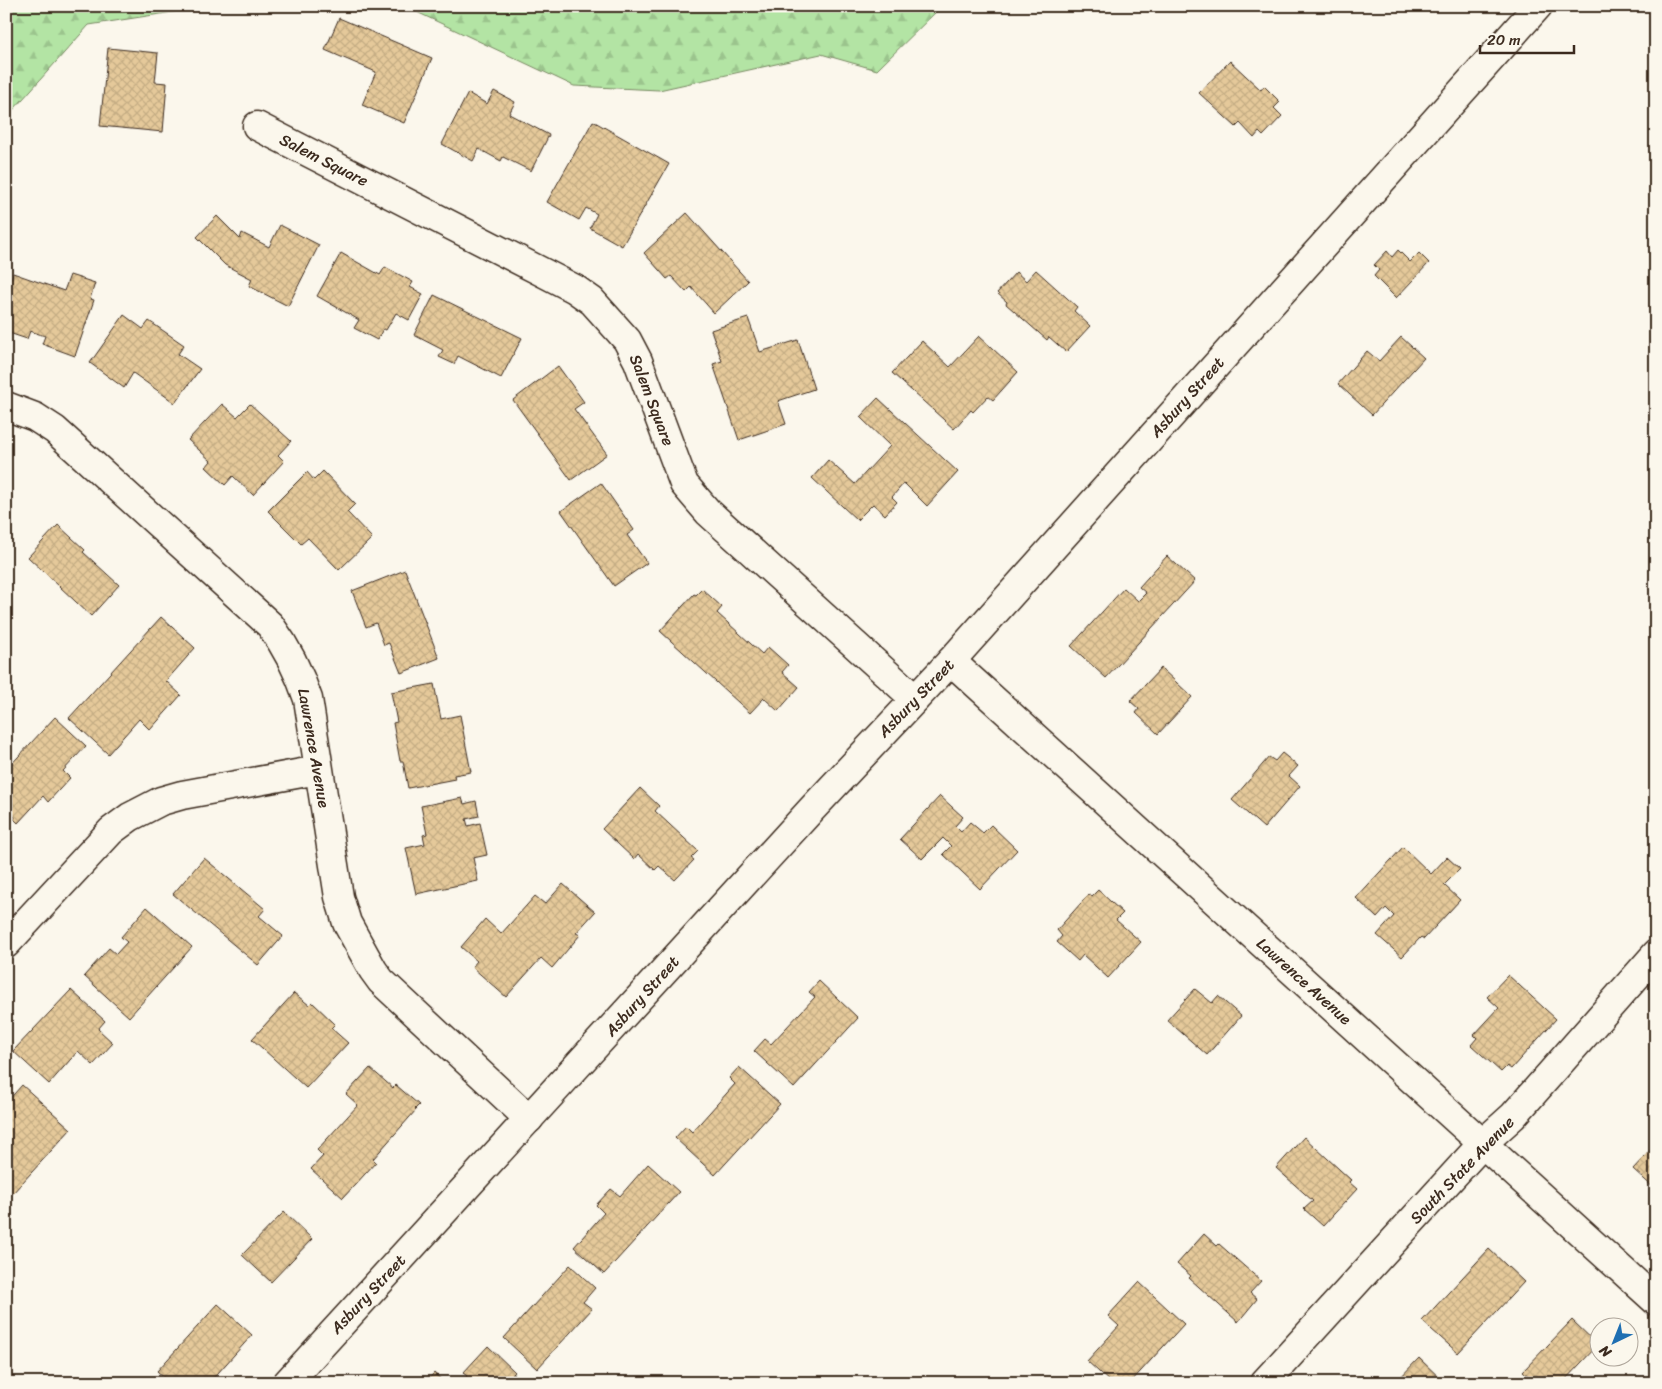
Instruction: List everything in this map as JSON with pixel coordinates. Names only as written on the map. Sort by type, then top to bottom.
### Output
[{"type":"street","name":"Asbury Street","points":[[287,1383],[952,661],[1538,6]]},
{"type":"street","name":"Salem Square","points":[[257,126],[553,277],[574,288],[592,301],[631,347],[684,484],[708,512],[915,699]]},
{"type":"street","name":"Lawrence Avenue","points":[[6,406],[34,417],[55,430],[270,625],[284,645],[301,676],[308,699],[339,896],[347,923],[381,981],[529,1119]]},
{"type":"street","name":"Lawrence Avenue","points":[[952,661],[1656,1301]]},
{"type":"street","points":[[6,944],[94,848],[111,831],[130,817],[161,801],[318,770]]},
{"type":"street","name":"South State Avenue","points":[[1264,1383],[1483,1143],[1513,1116],[1656,954]]},
{"type":"green space","points":[[6,6],[212,6],[89,25],[6,118]]},
{"type":"green space","points":[[404,6],[942,6],[877,70],[821,54],[659,90],[574,86]]},
{"type":"building","points":[[339,18],[432,58],[404,123],[362,105],[376,72],[325,50]]},
{"type":"building","points":[[108,48],[158,53],[155,82],[167,83],[163,132],[100,126]]},
{"type":"building","points":[[1230,61],[1261,90],[1264,86],[1280,102],[1274,108],[1282,116],[1263,136],[1259,132],[1254,138],[1240,123],[1236,127],[1199,93]]},
{"type":"building","points":[[494,91],[515,102],[509,114],[549,135],[531,171],[503,157],[501,161],[479,149],[473,161],[442,144],[468,93],[487,104]]},
{"type":"building","points":[[593,121],[669,164],[622,246],[590,228],[597,214],[586,208],[579,220],[547,202]]},
{"type":"building","points":[[687,213],[748,281],[714,313],[691,287],[686,292],[671,276],[667,279],[644,253]]},
{"type":"building","points":[[217,216],[240,239],[242,233],[269,247],[280,225],[319,245],[288,306],[249,286],[252,279],[225,265],[197,237]]},
{"type":"building","points":[[1398,250],[1410,262],[1419,253],[1429,263],[1396,298],[1374,276],[1379,270],[1374,265],[1387,251],[1392,257]]},
{"type":"building","points":[[341,253],[380,275],[385,267],[413,282],[410,287],[423,294],[409,320],[396,313],[386,330],[383,329],[377,340],[354,328],[359,320],[317,296]]},
{"type":"building","points":[[1036,270],[1077,307],[1074,311],[1090,326],[1066,352],[1049,337],[1047,340],[1006,304],[1007,302],[997,293],[1016,272],[1026,281]]},
{"type":"building","points":[[13,273],[64,291],[70,275],[95,283],[90,299],[94,300],[75,356],[42,344],[45,336],[30,331],[27,339],[6,332],[6,293]]},
{"type":"building","points":[[434,295],[522,338],[501,378],[458,356],[454,364],[439,357],[443,350],[414,335]]},
{"type":"building","points":[[124,315],[143,329],[149,321],[184,345],[178,354],[200,369],[175,403],[133,373],[124,388],[90,363]]},
{"type":"building","points":[[748,318],[760,352],[798,340],[814,389],[778,401],[786,424],[739,440],[713,364],[722,361],[711,330]]},
{"type":"building","points":[[979,336],[1018,372],[993,400],[988,396],[973,412],[971,410],[954,429],[892,373],[922,341],[950,367]]},
{"type":"building","points":[[1401,337],[1424,358],[1372,415],[1338,384],[1367,351],[1379,361]]},
{"type":"building","points":[[558,366],[584,402],[574,409],[607,454],[571,480],[513,400]]},
{"type":"building","points":[[878,398],[958,472],[927,506],[904,483],[892,497],[897,502],[885,515],[873,504],[857,520],[812,478],[828,460],[855,484],[890,446],[860,417]]},
{"type":"building","points":[[222,404],[237,417],[250,404],[291,441],[278,455],[284,461],[253,495],[233,476],[225,485],[206,467],[211,461],[188,440]]},
{"type":"building","points":[[323,471],[355,504],[347,512],[372,538],[339,570],[308,538],[301,544],[268,511],[307,472],[314,480]]},
{"type":"building","points":[[601,483],[634,530],[627,535],[647,563],[614,586],[561,511]]},
{"type":"building","points":[[58,525],[85,550],[83,552],[119,585],[91,616],[28,557]]},
{"type":"building","points":[[1167,556],[1195,581],[1106,678],[1071,646],[1124,588],[1138,601],[1146,593],[1139,587]]},
{"type":"building","points":[[405,570],[439,658],[401,673],[389,643],[384,645],[376,623],[366,627],[352,591]]},
{"type":"building","points":[[702,589],[722,607],[717,613],[762,654],[768,647],[788,665],[782,672],[799,687],[778,711],[764,698],[750,713],[660,631],[694,594],[696,595]]},
{"type":"building","points":[[161,617],[195,648],[166,681],[181,695],[150,730],[139,719],[108,754],[69,718]]},
{"type":"building","points":[[1161,668],[1192,697],[1158,734],[1136,713],[1139,709],[1130,701]]},
{"type":"building","points":[[434,684],[441,719],[460,715],[471,772],[454,775],[455,779],[408,788],[403,761],[400,761],[393,723],[397,722],[391,692]]},
{"type":"building","points":[[55,717],[86,746],[63,771],[70,778],[48,802],[43,796],[18,823],[14,819],[15,817],[6,809],[6,770]]},
{"type":"building","points":[[1282,753],[1298,766],[1289,776],[1300,786],[1264,828],[1232,800],[1269,757],[1275,761]]},
{"type":"building","points":[[640,788],[659,806],[655,811],[698,851],[691,858],[694,860],[675,880],[659,866],[655,870],[638,854],[634,859],[602,829]]},
{"type":"building","points":[[940,796],[963,817],[955,826],[961,832],[970,822],[983,833],[991,825],[1017,850],[980,889],[943,854],[951,846],[943,838],[922,859],[900,839]]},
{"type":"building","points":[[462,798],[464,804],[476,801],[479,816],[466,819],[468,826],[480,823],[487,855],[473,858],[478,881],[416,894],[406,848],[425,844],[423,835],[427,834],[421,806]]},
{"type":"building","points":[[1403,847],[1431,874],[1447,857],[1460,869],[1444,885],[1460,900],[1424,939],[1421,937],[1402,957],[1377,935],[1394,916],[1386,908],[1377,918],[1356,898]]},
{"type":"building","points":[[204,858],[265,909],[259,916],[283,936],[258,965],[173,894]]},
{"type":"building","points":[[563,884],[595,912],[576,933],[580,935],[552,968],[541,958],[506,997],[472,967],[477,961],[461,947],[485,919],[501,934],[535,896],[545,904]]},
{"type":"building","points":[[1098,890],[1123,913],[1116,920],[1141,942],[1108,978],[1083,955],[1078,961],[1057,942],[1062,936],[1057,930],[1089,894],[1092,896]]},
{"type":"building","points":[[147,907],[192,947],[129,1017],[84,976],[109,948],[116,954],[127,942],[121,937]]},
{"type":"building","points":[[1508,975],[1556,1019],[1511,1069],[1507,1066],[1501,1072],[1471,1045],[1477,1038],[1474,1035],[1499,1008],[1487,997]]},
{"type":"building","points":[[819,981],[858,1018],[794,1088],[754,1051],[765,1039],[771,1044],[815,997],[809,992]]},
{"type":"building","points":[[1195,989],[1212,1003],[1218,996],[1241,1016],[1207,1055],[1167,1020]]},
{"type":"building","points":[[71,990],[105,1021],[98,1029],[113,1043],[93,1065],[78,1051],[49,1084],[13,1051]]},
{"type":"building","points":[[294,993],[309,1005],[312,1002],[335,1024],[331,1028],[348,1043],[306,1088],[252,1039]]},
{"type":"building","points":[[739,1067],[780,1104],[715,1175],[675,1138],[686,1126],[692,1132],[735,1084],[729,1078]]},
{"type":"building","points":[[370,1068],[393,1088],[396,1085],[419,1105],[373,1159],[376,1162],[343,1198],[311,1169],[323,1156],[317,1150],[358,1105],[346,1094]]},
{"type":"building","points":[[22,1085],[71,1129],[12,1194],[6,1189],[6,1103]]},
{"type":"building","points":[[1304,1137],[1351,1180],[1349,1182],[1357,1189],[1323,1226],[1304,1209],[1313,1201],[1276,1168]]},
{"type":"building","points":[[1656,1144],[1656,1190],[1633,1169]]},
{"type":"building","points":[[648,1164],[679,1192],[604,1274],[574,1247],[604,1213],[596,1205],[611,1189],[620,1196]]},
{"type":"building","points":[[284,1212],[312,1239],[271,1282],[242,1255]]},
{"type":"building","points":[[1204,1234],[1217,1246],[1219,1244],[1261,1281],[1250,1293],[1257,1299],[1238,1322],[1189,1278],[1191,1276],[1177,1264]]},
{"type":"building","points":[[1489,1249],[1524,1282],[1458,1353],[1422,1321]]},
{"type":"building","points":[[570,1265],[595,1288],[583,1302],[592,1309],[537,1369],[504,1338]]},
{"type":"building","points":[[1139,1282],[1184,1324],[1130,1383],[1111,1383],[1087,1361],[1119,1326],[1108,1316]]},
{"type":"building","points":[[218,1304],[252,1335],[209,1383],[170,1383],[157,1371]]},
{"type":"building","points":[[1572,1320],[1590,1337],[1590,1353],[1562,1383],[1536,1383],[1523,1371]]},
{"type":"building","points":[[488,1346],[515,1372],[505,1383],[461,1383],[467,1376],[463,1373]]},
{"type":"building","points":[[1419,1358],[1445,1383],[1395,1383]]},
{"type":"building","points":[[434,1373],[445,1383],[425,1383]]}]
